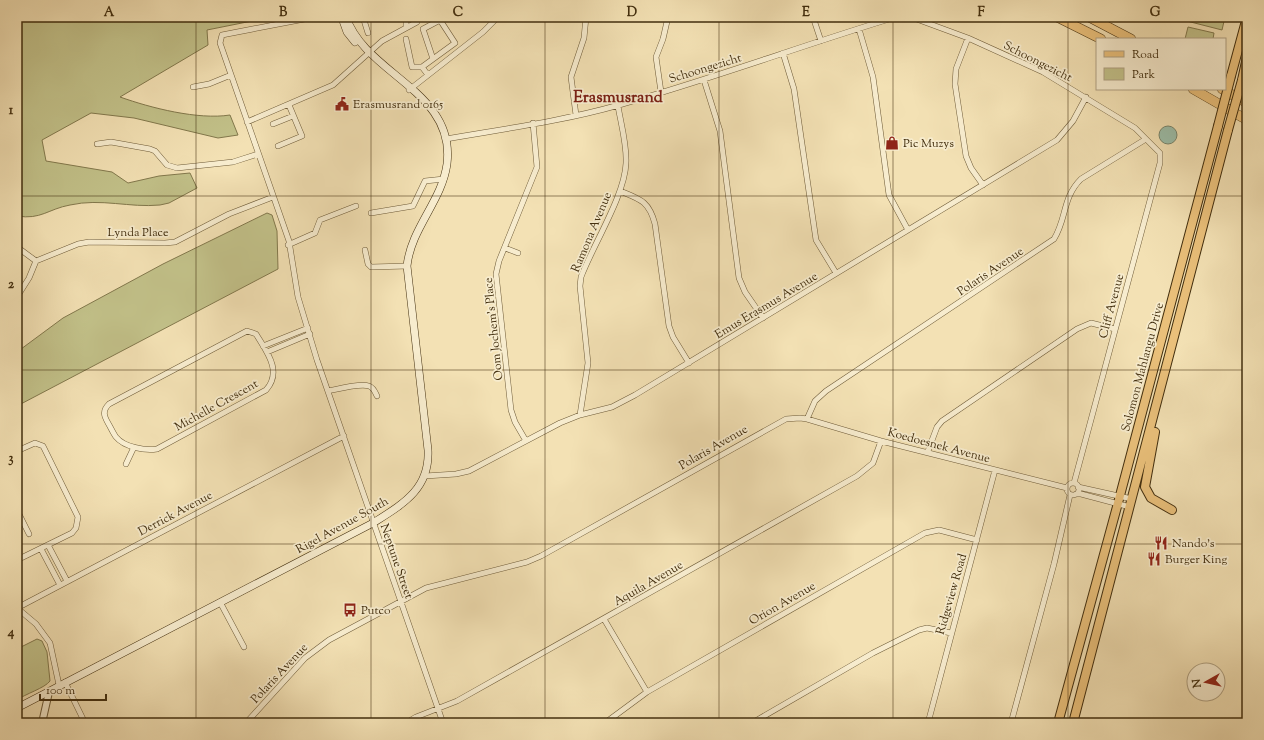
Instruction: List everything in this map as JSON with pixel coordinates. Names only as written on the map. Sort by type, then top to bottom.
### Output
[{"type":"highway","points":[[1057,17],[1098,38]]},
{"type":"highway","points":[[1089,17],[1129,38]]},
{"type":"highway","points":[[1195,90],[1247,120]]},
{"type":"highway","points":[[1224,90],[1247,103]]},
{"type":"main road","name":"Rigel Avenue South","points":[[17,708],[373,523],[405,502],[418,488],[425,476],[428,450],[407,266],[413,240],[444,179],[447,163],[446,138],[436,116],[423,100],[367,53],[347,32],[341,17]]},
{"type":"main road","name":"Rigel Avenue South","points":[[346,17],[355,36],[367,53]]},
{"type":"main road","name":"Solomon Mahlangu Drive","points":[[1058,723],[1119,500],[1247,17]]},
{"type":"main road","name":"Solomon Mahlangu Drive","points":[[1073,723],[1247,57]]},
{"type":"main road","points":[[1170,353],[1145,486],[1151,498],[1172,510]]},
{"type":"street","name":"Neptune Street","points":[[315,17],[227,34],[222,36],[220,40],[289,245],[296,293],[317,360],[443,723]]},
{"type":"street","points":[[363,17],[368,33]]},
{"type":"street","points":[[406,17],[406,28]]},
{"type":"street","points":[[247,122],[333,86],[341,80],[367,53],[382,41],[417,22],[419,17]]},
{"type":"street","points":[[410,89],[483,32],[498,17]]},
{"type":"street","points":[[576,115],[571,77],[584,38],[586,17]]},
{"type":"street","points":[[661,92],[656,57],[668,17]]},
{"type":"street","points":[[813,17],[820,41]]},
{"type":"street","name":"Schoongezicht","points":[[446,138],[533,124],[618,106],[704,80],[896,17]]},
{"type":"street","name":"Schoongezicht","points":[[911,17],[968,38],[1043,72],[1135,128],[1146,139]]},
{"type":"street","points":[[406,39],[412,67],[422,67],[433,59],[455,42],[440,20],[423,29],[433,59]]},
{"type":"street","points":[[859,29],[873,76],[889,195],[908,230]]},
{"type":"street","points":[[968,38],[956,69],[955,84],[966,156],[974,174],[983,185]]},
{"type":"street","points":[[784,53],[794,89],[816,240],[836,274]]},
{"type":"street","points":[[422,67],[428,75]]},
{"type":"street","points":[[193,86],[209,84],[231,75]]},
{"type":"street","points":[[704,80],[720,131],[739,278],[745,292],[763,318]]},
{"type":"street","name":"Emus Erasmus Avenue","points":[[425,476],[456,474],[469,471],[560,423],[580,415],[612,407],[689,363],[1061,136],[1073,121],[1086,98]]},
{"type":"street","points":[[278,146],[302,136],[289,105]]},
{"type":"street","name":"Ramona Avenue","points":[[580,415],[588,363],[580,286],[581,277],[620,191],[626,161],[618,106]]},
{"type":"street","points":[[273,124],[293,116]]},
{"type":"street","name":"Oom Jochem's Place","points":[[526,442],[515,422],[511,410],[497,284],[497,269],[537,167],[533,124]]},
{"type":"street","name":"Cliff Avenue","points":[[1076,494],[1076,485],[1115,329],[1160,163],[1160,153],[1146,139]]},
{"type":"street","name":"Polaris Avenue","points":[[246,723],[300,663],[316,649],[400,602],[430,587],[534,560],[778,422],[793,418],[807,419],[815,401],[826,391],[1054,239],[1060,227],[1069,194],[1076,184],[1081,179],[1146,139]]},
{"type":"street","points":[[97,144],[111,142],[148,148],[155,151],[167,165],[176,168],[233,162],[258,154]]},
{"type":"street","points":[[371,213],[413,206],[427,180],[444,179]]},
{"type":"street","points":[[620,191],[644,201],[650,211],[654,224],[668,326],[689,363]]},
{"type":"street","name":"Lynda Place","points":[[36,261],[78,244],[89,242],[175,242],[229,214],[273,197]]},
{"type":"street","points":[[289,245],[315,233],[320,220],[356,206]]},
{"type":"street","points":[[17,247],[36,261],[29,278],[17,297]]},
{"type":"street","points":[[505,248],[518,253]]},
{"type":"street","points":[[365,250],[368,264],[371,267],[407,266]]},
{"type":"street","points":[[928,451],[937,426],[942,421],[1072,332],[1091,323],[1115,329]]},
{"type":"street","name":"Michelle Crescent","points":[[250,331],[256,334],[263,346],[272,363],[274,371],[268,387],[263,392],[157,449],[146,450],[134,447],[116,437],[104,415],[108,404],[244,332],[250,331]]},
{"type":"street","points":[[263,346],[308,332]]},
{"type":"street","points":[[267,352],[308,332]]},
{"type":"street","points":[[328,391],[362,385],[369,386],[374,389],[376,396]]},
{"type":"street","name":"Koedoesnek Avenue","points":[[807,419],[881,441],[928,451],[1066,488]]},
{"type":"street","name":"Derrick Avenue","points":[[17,608],[344,436]]},
{"type":"street","name":"Aquila Avenue","points":[[406,723],[416,717],[457,701],[857,476],[873,463],[881,441]]},
{"type":"street","points":[[17,451],[35,443],[43,446],[78,517],[76,528],[72,533],[17,560]]},
{"type":"street","points":[[126,464],[134,447]]},
{"type":"street","name":"Ridgeview Road","points":[[928,723],[995,470]]},
{"type":"street","points":[[1010,723],[1054,564],[1070,495],[1066,488],[1068,484],[1076,485],[1131,503]]},
{"type":"street","points":[[1070,495],[1081,494],[1131,503]]},
{"type":"street","points":[[17,510],[29,534]]},
{"type":"street","name":"Orion Avenue","points":[[605,723],[647,692],[925,533],[940,530],[977,540]]},
{"type":"street","points":[[48,545],[67,582]]},
{"type":"street","points":[[42,549],[60,585]]},
{"type":"street","points":[[220,602],[244,647]]},
{"type":"street","points":[[17,608],[41,630],[50,643],[62,684],[85,723]]},
{"type":"street","points":[[604,619],[647,692]]},
{"type":"street","points":[[752,723],[873,653],[919,630],[927,628],[951,633]]},
{"type":"street","points":[[42,723],[49,692]]},
{"type":"green space","points":[[17,17],[262,17],[262,19],[207,30],[208,45],[120,97],[175,112],[204,116],[230,115],[238,135],[218,138],[134,118],[91,113],[42,140],[46,161],[112,172],[128,183],[159,176],[190,173],[197,188],[169,203],[160,205],[149,206],[93,202],[70,205],[32,217],[17,216]]},
{"type":"green space","points":[[1175,17],[1225,17],[1222,30]]},
{"type":"green space","points":[[1188,27],[1214,33],[1213,38],[1185,38]]},
{"type":"green space","points":[[267,213],[272,215],[277,231],[278,269],[17,406],[17,352],[63,318],[163,264]]},
{"type":"green space","points":[[37,639],[42,641],[47,652],[50,681],[44,686],[17,700],[17,649]]},
{"type":"shaded area","points":[[1164,126],[1172,126],[1177,131],[1175,142],[1172,144],[1164,144],[1159,139],[1159,131]]},
{"type":"place","name":"Erasmusrand 0165","points":[[342,104]]},
{"type":"place","name":"Pic Muzys","points":[[892,143]]},
{"type":"place","name":"Nando's","points":[[1161,543]]},
{"type":"place","name":"Burger King","points":[[1154,559]]},
{"type":"place","name":"Putco","points":[[350,610]]},
{"type":"district","name":"Erasmusrand","points":[[618,96]]}]
